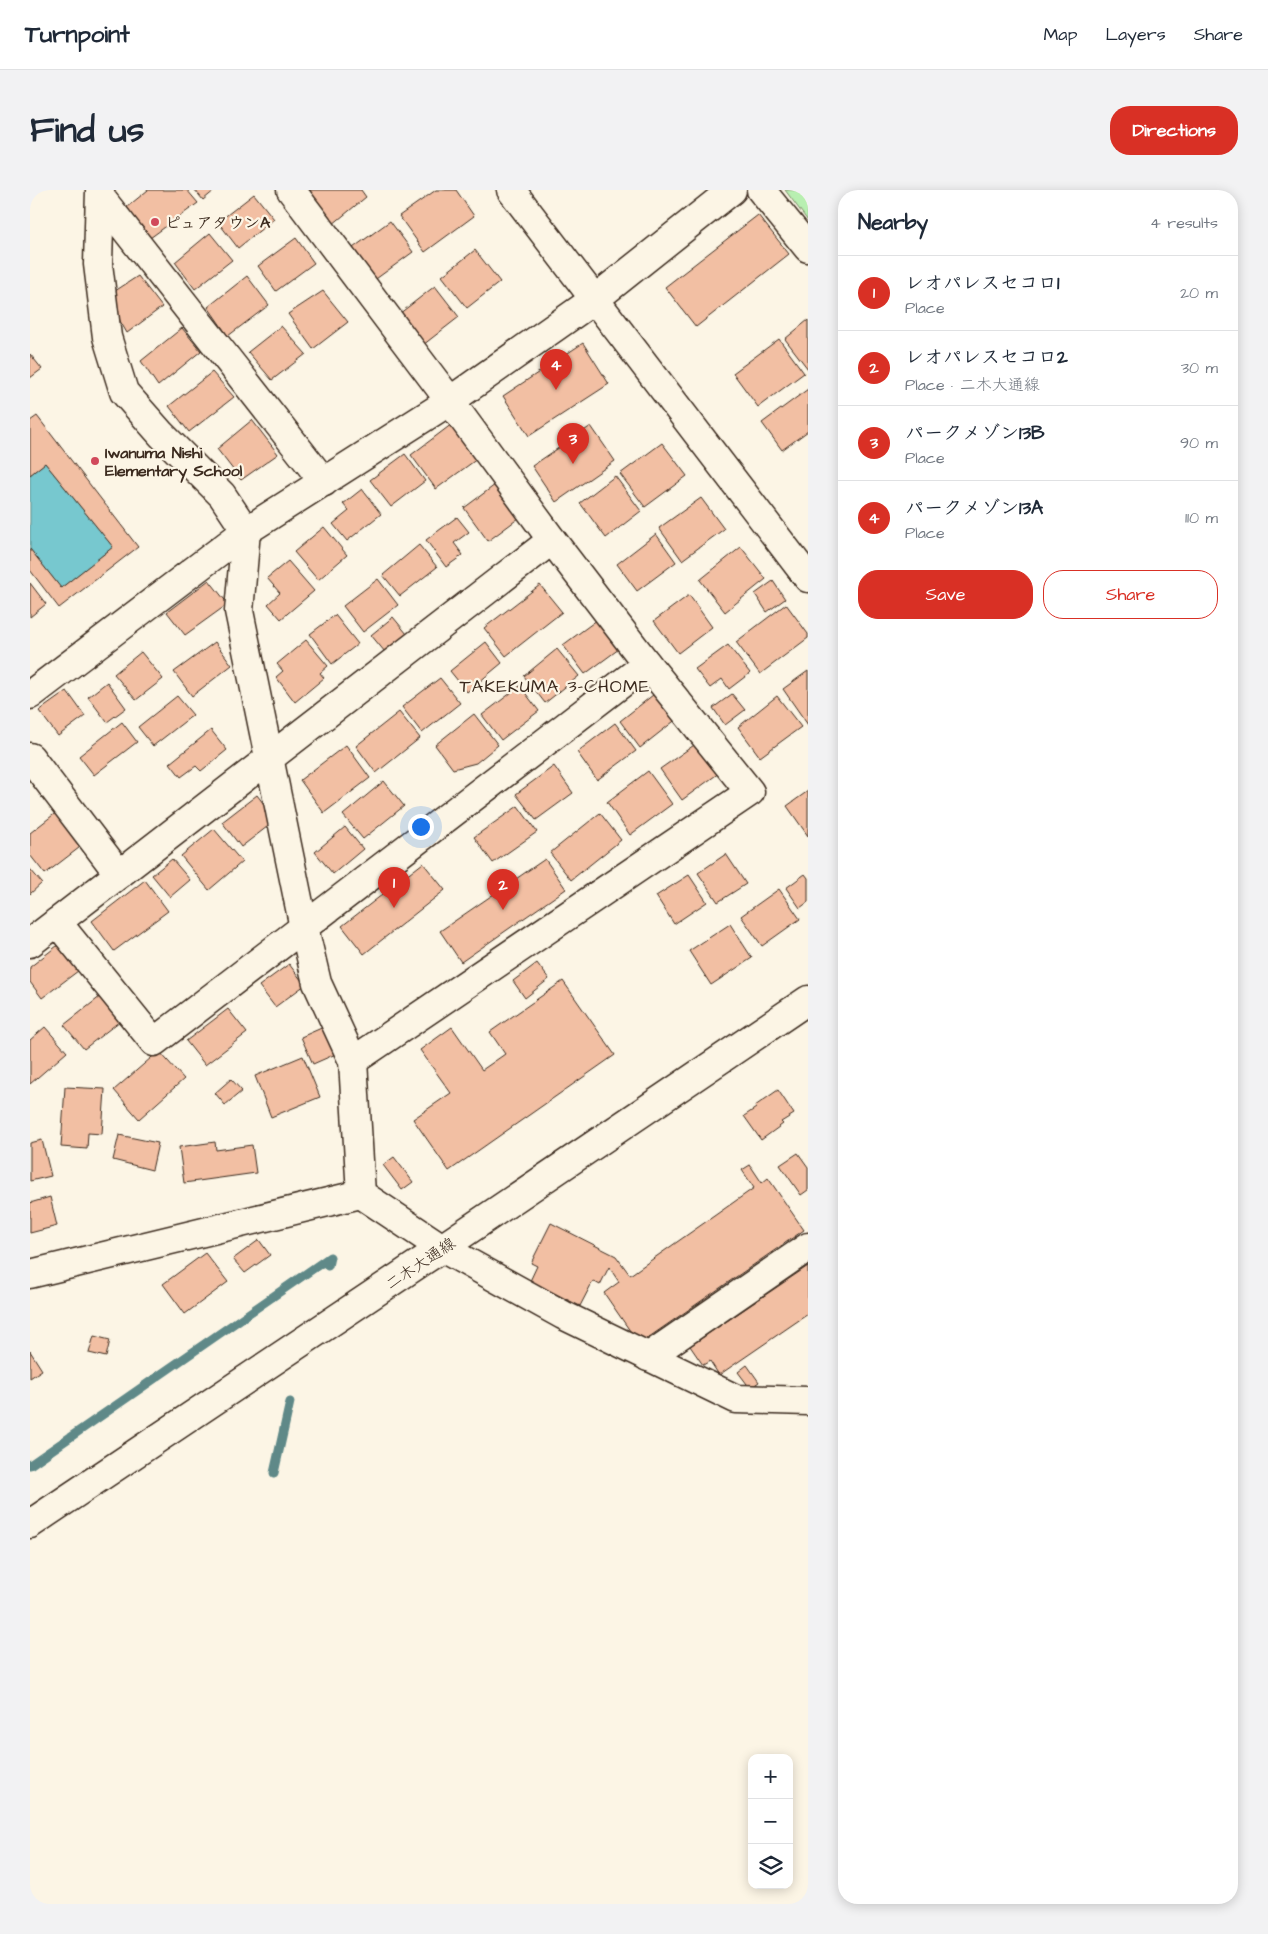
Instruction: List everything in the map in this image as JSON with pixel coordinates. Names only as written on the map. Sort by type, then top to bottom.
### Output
[{"type":"street","points":[[291,190],[552,540],[647,664],[750,792],[353,1061]]},
{"type":"street","points":[[511,190],[808,578]]},
{"type":"street","points":[[30,695],[246,531],[450,401],[595,299],[732,190]]},
{"type":"street","points":[[761,190],[808,248]]},
{"type":"street","points":[[100,194],[324,482]]},
{"type":"street","points":[[100,194],[98,264],[107,337],[124,392],[161,434],[222,495],[246,531],[239,611],[317,983],[353,1061],[361,1194]]},
{"type":"street","points":[[30,943],[552,540]]},
{"type":"street","points":[[57,922],[154,1042],[647,664]]},
{"type":"street","points":[[30,757],[119,874]]},
{"type":"street","name":"二木大通線","points":[[30,1524],[808,1000]]},
{"type":"street","points":[[30,1274],[361,1194],[442,1248],[563,1315],[736,1399],[808,1401]]},
{"type":"street","points":[[648,1357],[808,1247]]},
{"type":"green space","points":[[785,190],[808,190],[808,221]]},
{"type":"water","points":[[45,463],[113,547],[61,588],[30,549],[30,475]]},
{"type":"building","name":"ピュアタウンA","points":[[148,190],[187,190],[198,203],[150,238],[127,207]]},
{"type":"building","points":[[195,190],[215,190],[203,200]]},
{"type":"building","points":[[306,190],[361,190],[366,197],[327,229]]},
{"type":"building","points":[[436,190],[456,190],[474,216],[425,252],[399,216]]},
{"type":"building","points":[[254,194],[274,219],[238,248],[218,222]]},
{"type":"building","points":[[758,215],[789,254],[696,327],[665,287]]},
{"type":"building","points":[[390,221],[413,252],[369,284],[346,253]]},
{"type":"building","points":[[210,233],[232,260],[195,289],[175,262]]},
{"type":"building","points":[[296,238],[314,263],[276,291],[258,266]]},
{"type":"building","points":[[475,250],[500,282],[467,308],[442,276]]},
{"type":"building","points":[[138,276],[162,307],[127,333],[120,321],[112,293]]},
{"type":"building","points":[[247,276],[269,305],[228,336],[208,307]]},
{"type":"building","points":[[435,286],[459,317],[423,345],[399,314]]},
{"type":"building","points":[[323,291],[348,322],[313,349],[288,314]]},
{"type":"building","points":[[808,320],[808,369],[785,339]]},
{"type":"building","points":[[281,326],[306,354],[272,380],[248,352]]},
{"type":"building","points":[[182,328],[201,351],[158,386],[141,361]]},
{"type":"building","points":[[779,339],[804,373],[758,407],[733,373]]},
{"type":"building","points":[[583,343],[609,384],[529,436],[503,396]]},
{"type":"building","points":[[30,354],[42,369],[30,378]]},
{"type":"building","points":[[212,372],[234,397],[189,432],[169,406]]},
{"type":"building","points":[[808,389],[808,431],[782,450],[762,423]]},
{"type":"building","points":[[37,416],[138,547],[59,608],[30,570],[30,549],[61,588],[113,547],[45,463],[30,475],[30,421]]},
{"type":"building","points":[[252,420],[278,454],[241,480],[217,449]]},
{"type":"building","points":[[452,424],[477,459],[436,489],[411,455]]},
{"type":"building","points":[[591,426],[615,461],[556,502],[532,466]]},
{"type":"building","points":[[662,443],[687,476],[645,507],[620,474]]},
{"type":"building","points":[[405,454],[425,481],[391,507],[370,480]]},
{"type":"building","points":[[615,476],[641,511],[606,538],[580,503]]},
{"type":"building","points":[[499,482],[523,515],[488,541],[464,508]]},
{"type":"building","points":[[362,489],[381,514],[347,541],[333,524],[349,511],[343,504]]},
{"type":"building","points":[[701,498],[724,529],[682,560],[659,528]]},
{"type":"building","points":[[457,517],[469,532],[454,543],[463,555],[446,567],[426,540]]},
{"type":"building","points":[[324,527],[347,555],[318,580],[294,552]]},
{"type":"building","points":[[656,534],[676,562],[637,591],[617,564]]},
{"type":"building","points":[[419,545],[437,567],[400,596],[383,575]]},
{"type":"building","points":[[741,547],[766,579],[725,612],[700,580]]},
{"type":"building","points":[[288,561],[314,591],[281,619],[268,604],[280,593],[267,578]]},
{"type":"building","points":[[378,579],[398,605],[363,632],[343,606]]},
{"type":"building","points":[[209,580],[228,604],[185,635],[167,612]]},
{"type":"building","points":[[773,581],[785,599],[767,612],[755,594]]},
{"type":"building","points":[[30,583],[46,604],[30,617]]},
{"type":"building","points":[[540,585],[562,612],[506,656],[484,628]]},
{"type":"building","points":[[689,595],[712,627],[678,653],[654,621]]},
{"type":"building","points":[[786,604],[808,634],[808,638],[760,674],[736,642]]},
{"type":"building","points":[[335,615],[358,644],[332,664],[310,634]]},
{"type":"building","points":[[393,617],[407,634],[385,652],[371,635]]},
{"type":"building","points":[[601,617],[623,646],[585,674],[563,645]]},
{"type":"building","points":[[306,640],[328,666],[320,673],[324,678],[295,702],[276,677],[283,671],[277,664]]},
{"type":"building","points":[[215,642],[232,665],[192,696],[174,672]]},
{"type":"building","points":[[486,642],[502,663],[467,692],[450,671]]},
{"type":"building","points":[[728,645],[750,673],[729,689],[722,679],[710,688],[695,669]]},
{"type":"building","points":[[557,649],[579,676],[545,703],[524,676]]},
{"type":"building","points":[[141,652],[163,679],[136,700],[114,674]]},
{"type":"building","points":[[808,671],[808,725],[783,689]]},
{"type":"building","points":[[440,678],[460,703],[422,733],[402,707]]},
{"type":"building","points":[[107,682],[126,708],[107,722],[88,697]]},
{"type":"building","points":[[520,686],[539,711],[501,740],[482,715]]},
{"type":"building","points":[[67,691],[85,716],[58,736],[39,711]]},
{"type":"building","points":[[658,691],[678,718],[640,748],[620,721]]},
{"type":"building","points":[[732,694],[745,710],[725,725],[713,708]]},
{"type":"building","points":[[177,696],[193,715],[153,746],[138,727]]},
{"type":"building","points":[[777,696],[801,727],[760,757],[738,727]]},
{"type":"building","points":[[399,712],[420,738],[376,773],[356,746]]},
{"type":"building","points":[[474,714],[498,745],[476,763],[453,769],[435,745]]},
{"type":"building","points":[[122,722],[137,742],[94,775],[79,756]]},
{"type":"building","points":[[615,723],[636,751],[597,780],[577,752]]},
{"type":"building","points":[[211,730],[227,750],[201,771],[196,766],[181,777],[170,763]]},
{"type":"building","points":[[697,743],[719,773],[682,800],[660,769]]},
{"type":"building","points":[[346,745],[370,778],[324,813],[300,780]]},
{"type":"building","points":[[554,766],[573,793],[536,820],[516,794]]},
{"type":"building","points":[[648,771],[672,804],[630,835],[607,802]]},
{"type":"building","points":[[384,781],[404,806],[363,839],[343,815]]},
{"type":"building","points":[[808,791],[808,836],[787,806]]},
{"type":"building","points":[[257,795],[276,820],[241,847],[222,822]]},
{"type":"building","points":[[518,806],[537,832],[493,863],[474,837]]},
{"type":"building","points":[[62,808],[88,841],[45,874],[30,855],[30,833]]},
{"type":"building","points":[[600,813],[621,840],[571,880],[550,853]]},
{"type":"building","points":[[345,827],[363,849],[333,874],[315,852]]},
{"type":"building","points":[[214,829],[242,862],[209,890],[181,856]]},
{"type":"building","points":[[726,854],[746,884],[718,902],[698,873]]},
{"type":"building","points":[[172,859],[190,880],[170,897],[152,875]]},
{"type":"building","points":[[545,859],[566,889],[461,962],[440,931]]},
{"type":"building","points":[[423,863],[445,890],[364,954],[342,926]]},
{"type":"building","points":[[30,869],[42,883],[30,894]]},
{"type":"building","points":[[805,874],[808,878],[808,902],[800,908],[786,888]]},
{"type":"building","points":[[689,875],[707,902],[674,924],[656,896]]},
{"type":"building","points":[[145,880],[168,911],[114,951],[92,921]]},
{"type":"building","points":[[779,889],[800,919],[762,946],[741,916]]},
{"type":"building","points":[[730,924],[752,958],[711,985],[689,951]]},
{"type":"building","points":[[62,942],[82,968],[42,998],[30,982],[30,967]]},
{"type":"building","points":[[537,963],[549,979],[525,998],[513,981]]},
{"type":"building","points":[[289,964],[305,985],[275,1007],[259,986]]},
{"type":"building","points":[[563,981],[615,1055],[449,1171],[413,1119],[451,1093],[420,1050],[452,1027],[482,1070],[505,1054],[490,1032]]},
{"type":"building","points":[[101,996],[120,1021],[84,1049],[64,1025]]},
{"type":"building","points":[[228,1009],[247,1033],[205,1065],[186,1041]]},
{"type":"building","points":[[326,1026],[338,1053],[313,1064],[301,1037]]},
{"type":"building","points":[[45,1027],[67,1052],[30,1084],[30,1040]]},
{"type":"building","points":[[159,1051],[184,1079],[139,1119],[114,1090]]},
{"type":"building","points":[[303,1056],[320,1097],[271,1117],[255,1076]]},
{"type":"building","points":[[231,1079],[242,1091],[225,1105],[215,1093]]},
{"type":"building","points":[[65,1087],[105,1089],[102,1134],[88,1133],[87,1149],[61,1147]]},
{"type":"building","points":[[778,1090],[794,1114],[781,1122],[783,1124],[761,1140],[744,1116]]},
{"type":"building","points":[[119,1135],[158,1143],[152,1170],[113,1160]]},
{"type":"building","points":[[42,1140],[51,1176],[30,1181],[30,1143]]},
{"type":"building","points":[[215,1142],[216,1150],[252,1145],[256,1173],[184,1183],[179,1147]]},
{"type":"building","points":[[798,1153],[808,1167],[808,1190],[801,1195],[780,1165]]},
{"type":"building","points":[[394,1157],[413,1182],[402,1190],[383,1165]]},
{"type":"building","points":[[750,1165],[762,1183],[768,1178],[804,1230],[639,1344],[604,1293],[619,1282],[609,1267],[600,1285],[593,1281],[580,1306],[530,1281],[537,1266],[531,1263],[551,1223],[616,1256],[630,1275],[754,1188],[742,1170]]},
{"type":"building","points":[[50,1197],[57,1226],[30,1233],[30,1203]]},
{"type":"building","points":[[259,1240],[270,1255],[245,1273],[233,1259]]},
{"type":"building","points":[[205,1253],[228,1282],[185,1314],[163,1284]]},
{"type":"building","points":[[808,1266],[808,1314],[719,1375],[710,1361],[703,1365],[690,1346]]},
{"type":"building","points":[[94,1336],[110,1340],[106,1357],[89,1353]]},
{"type":"building","points":[[30,1351],[42,1370],[30,1378]]},
{"type":"building","points":[[747,1365],[759,1382],[750,1388],[738,1372]]},
{"type":"waterway","points":[[30,1465],[330,1257],[328,1266]]},
{"type":"waterway","points":[[274,1473],[290,1402]]},
{"type":"place","name":"ピュアタウンA","points":[[155,222]]},
{"type":"place","name":"パークメゾン13A","points":[[556,390]]},
{"type":"place","name":"Iwanuma Nishi Elementary School","points":[[95,461]]},
{"type":"place","name":"パークメゾン13B","points":[[573,464]]},
{"type":"place","name":"レオパレスセコロ1","points":[[394,908]]},
{"type":"place","name":"レオパレスセコロ2","points":[[503,910]]},
{"type":"district","name":"TAKEKUMA 3-CHOME","points":[[555,686]]}]
